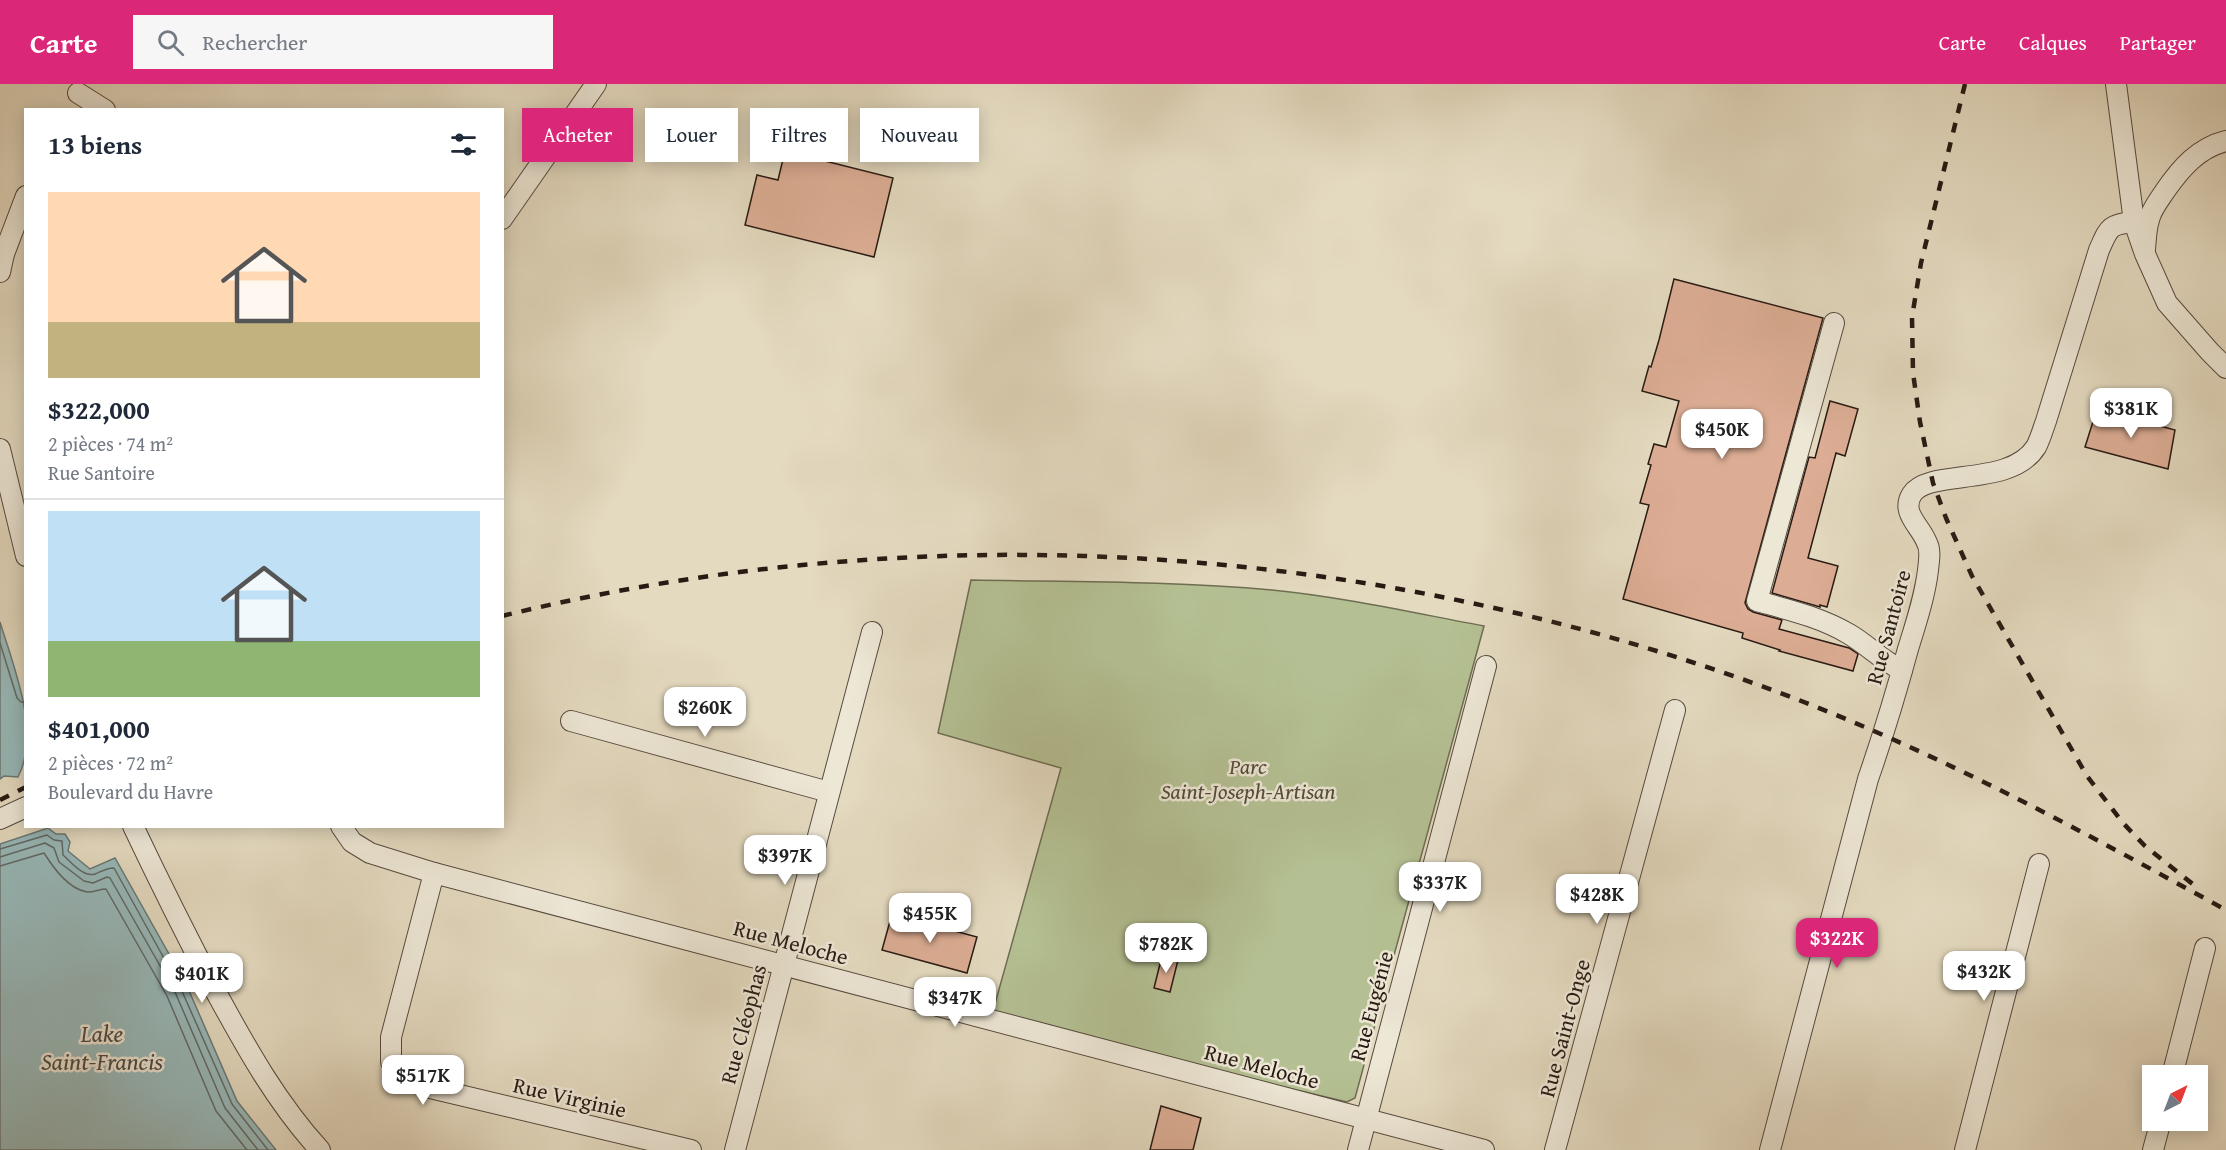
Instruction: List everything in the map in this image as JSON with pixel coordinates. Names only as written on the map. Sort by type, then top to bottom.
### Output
[{"type":"street","points":[[504,216],[596,84]]},
{"type":"street","points":[[2116,84],[2134,222],[2145,254],[2167,303],[2226,368]]},
{"type":"street","points":[[77,96],[101,108]]},
{"type":"street","points":[[2145,254],[2149,219],[2169,185],[2184,165],[2202,151],[2226,141]]},
{"type":"street","points":[[0,272],[4,254],[24,201]]},
{"type":"street","name":"Rue Santoire","points":[[1770,1150],[1868,779],[1921,606],[1929,562],[1928,544],[1909,515],[1912,494],[1934,483],[2006,470],[2022,461],[2036,447],[2046,422],[2099,250],[2109,228],[2116,223],[2134,222]]},
{"type":"street","points":[[1834,323],[1758,601],[1827,622],[1860,641],[1887,663],[1902,670]]},
{"type":"street","points":[[0,449],[18,485],[24,538]]},
{"type":"street","name":"Rue Cléophas","points":[[735,1150],[872,632]]},
{"type":"street","name":"Rue Eugénie","points":[[1358,1150],[1486,666]]},
{"type":"street","name":"Rue Saint-Onge","points":[[1556,1150],[1675,710]]},
{"type":"street","points":[[571,721],[830,792]]},
{"type":"street","points":[[0,819],[24,808]]},
{"type":"street","points":[[134,828],[191,945],[264,1077],[287,1110],[320,1150]]},
{"type":"street","name":"Rue Meloche","points":[[342,828],[352,843],[370,853],[434,873],[1484,1150]]},
{"type":"street","points":[[1965,1150],[2039,864]]},
{"type":"street","name":"Rue Virginie","points":[[434,873],[391,1037],[391,1062],[406,1078],[426,1088],[691,1150]]},
{"type":"street","points":[[2175,1065],[2205,948]]},
{"type":"street","points":[[2153,1150],[2158,1131]]},
{"type":"green space","name":"Parc Saint-Joseph-Artisan","points":[[971,580],[1159,583],[1272,590],[1352,601],[1484,626],[1355,1098],[1347,1102],[991,1018],[1061,768],[938,733]]},
{"type":"water","points":[[0,622],[23,700],[24,759],[18,777],[4,776],[0,779]]},
{"type":"water","name":"Lake Saint-Francis","points":[[48,828],[56,834],[65,834],[70,842],[68,851],[90,869],[115,858],[187,986],[237,1101],[276,1150],[0,1150],[0,844]]},
{"type":"building","points":[[782,162],[829,162],[893,178],[874,257],[745,225],[757,175],[778,180]]},
{"type":"building","points":[[1674,279],[1823,318],[1745,603],[1753,612],[1782,620],[1779,629],[1849,648],[1858,654],[1853,671],[1779,651],[1742,638],[1743,633],[1623,599],[1649,505],[1640,503],[1651,465],[1648,464],[1654,444],[1666,447],[1679,401],[1642,391],[1659,340]]},
{"type":"building","points":[[1830,401],[1858,409],[1845,456],[1836,453],[1808,558],[1838,566],[1827,607],[1820,605],[1820,607],[1772,593],[1809,457],[1815,458]]},
{"type":"building","points":[[2097,409],[2175,430],[2168,469],[2085,447]]},
{"type":"building","points":[[892,914],[977,937],[967,973],[882,950]]},
{"type":"building","points":[[1162,956],[1178,960],[1170,992],[1154,988]]},
{"type":"building","points":[[1161,1106],[1201,1118],[1193,1150],[1150,1150]]},
{"type":"railway","points":[[1965,84],[1921,263],[1912,317],[1913,373],[1920,422],[1933,483],[1972,576],[2087,776],[2123,823],[2145,846],[2194,885]]},
{"type":"railway","points":[[504,616],[665,583],[831,562],[998,555],[1165,560],[1331,578],[1496,608],[1657,651],[1814,706],[1972,776],[2226,910]]},
{"type":"railway","points":[[0,800],[24,788]]}]
